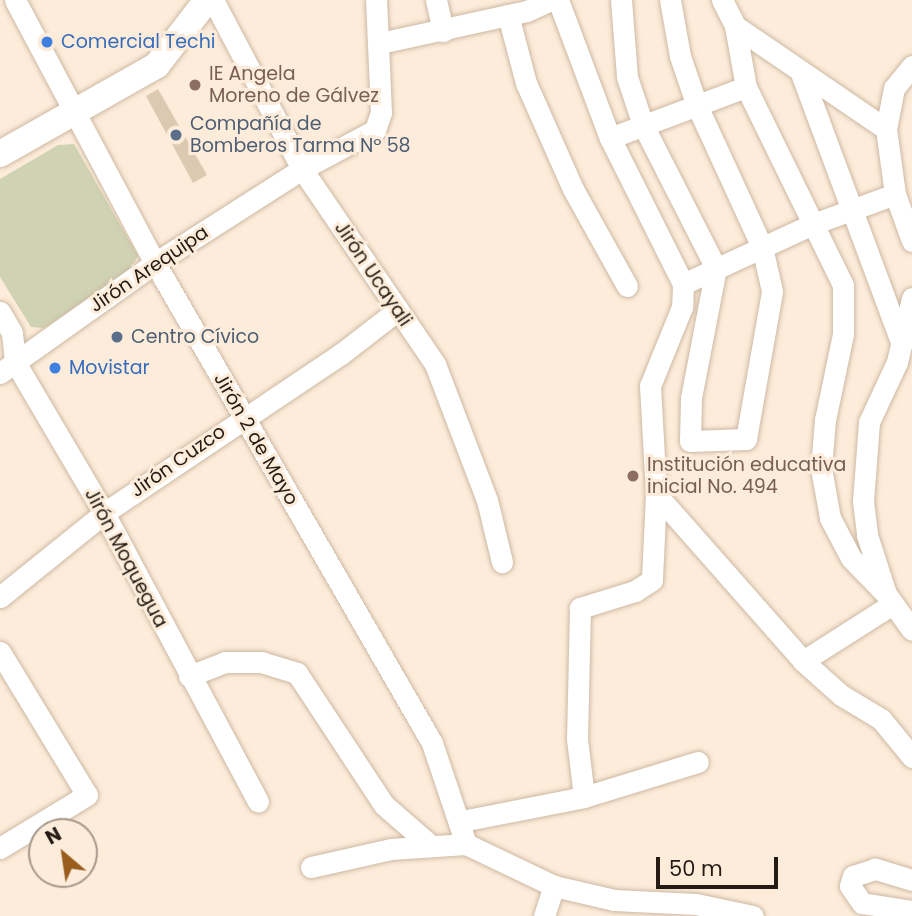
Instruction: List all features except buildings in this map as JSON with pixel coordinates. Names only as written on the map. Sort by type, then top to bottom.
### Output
[{"type":"main road","points":[[0,154],[157,65],[207,0]]},
{"type":"street","name":"Jirón 2 de Mayo","points":[[15,0],[155,262],[432,743],[462,821],[460,834],[466,844]]},
{"type":"street","name":"Jirón Ucayali","points":[[213,0],[302,169],[435,365],[487,500],[502,562]]},
{"type":"street","points":[[376,0],[380,43],[508,16],[551,0]]},
{"type":"street","points":[[436,0],[443,31]]},
{"type":"street","points":[[558,0],[610,138],[683,284],[682,307],[650,386],[656,494],[652,580],[635,591],[580,608],[576,740],[584,797]]},
{"type":"street","points":[[621,0],[627,77],[643,125],[716,268],[691,398],[690,441],[746,439],[772,290],[762,247],[697,107],[680,56],[671,0]]},
{"type":"street","points":[[722,0],[735,26],[746,87],[843,285],[843,334],[825,420],[821,468],[830,518],[851,558],[912,630]]},
{"type":"street","points":[[508,16],[526,83],[568,177],[627,286]]},
{"type":"street","points":[[735,26],[886,129]]},
{"type":"street","name":"Jirón Arequipa","points":[[8,368],[155,262],[302,169],[366,138],[380,123],[380,43]]},
{"type":"street","points":[[912,66],[894,88],[886,129],[895,194],[912,241]]},
{"type":"street","points":[[801,73],[902,344]]},
{"type":"street","points":[[610,138],[746,87]]},
{"type":"street","points":[[683,284],[813,224],[895,194]]},
{"type":"street","points":[[888,599],[867,535],[864,453],[869,422],[902,344],[912,298]]},
{"type":"street","name":"Jirón Cuzco","points":[[0,597],[104,513],[242,416],[341,354],[398,310]]},
{"type":"street","name":"Jirón Moquegua","points":[[0,312],[12,332],[8,368],[104,513],[258,803]]},
{"type":"street","points":[[656,494],[803,661],[841,695],[881,719],[912,757]]},
{"type":"street","points":[[803,661],[888,599]]},
{"type":"street","points":[[0,652],[87,795],[0,848]]},
{"type":"street","points":[[190,676],[225,662],[283,665],[297,673],[384,805],[430,845]]},
{"type":"street","points":[[462,821],[584,797],[698,762]]},
{"type":"street","points":[[310,867],[391,849],[466,844],[554,886],[614,900],[696,904],[753,916]]},
{"type":"street","points":[[912,880],[875,869],[853,876],[850,887],[862,903],[912,911]]},
{"type":"street","points":[[544,916],[554,886]]},
{"type":"green space","points":[[74,144],[138,256],[128,272],[44,328],[31,327],[0,277],[0,179],[58,145]]},
{"type":"place","name":"Comercial Techi","points":[[47,42]]},
{"type":"place","name":"IE Angela Moreno de Gálvez","points":[[195,85]]},
{"type":"place","name":"Compañía de Bomberos Tarma Nº 58","points":[[176,135]]},
{"type":"place","name":"Centro Cívico","points":[[117,337]]},
{"type":"place","name":"Movistar","points":[[55,368]]},
{"type":"place","name":"Institución educativa inicial No. 494","points":[[633,476]]}]
